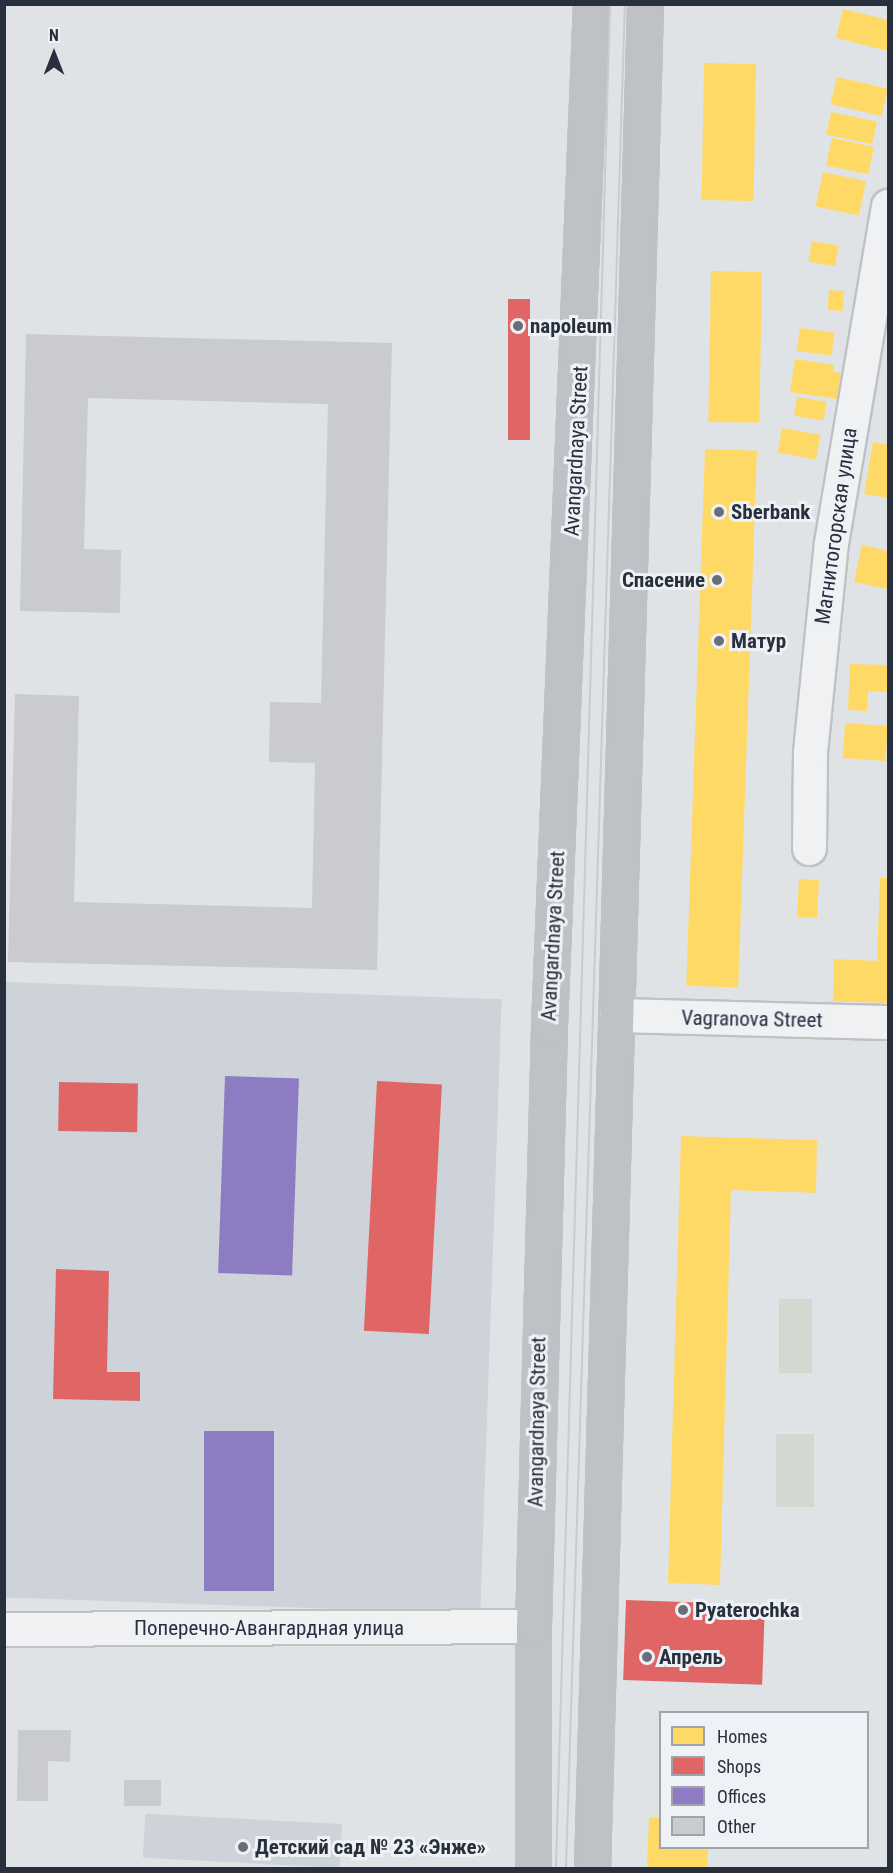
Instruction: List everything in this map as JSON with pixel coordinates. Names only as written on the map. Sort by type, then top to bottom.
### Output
[{"type":"main road","name":"Avangardnaya Street","points":[[532,1869],[532,1626],[549,1026],[591,4]]},
{"type":"main road","points":[[592,1869],[645,4]]},
{"type":"street","name":"Магнитогорская улица","points":[[809,848],[810,752],[831,543],[888,206]]},
{"type":"street","name":"Vagranova Street","points":[[616,1015],[888,1022]]},
{"type":"street","name":"Поперечно-Авангардная улица","points":[[4,1629],[532,1626]]},
{"type":"shaded area","points":[[5,982],[502,999],[480,1614],[4,1597]]},
{"type":"shaded area","points":[[779,1299],[812,1299],[812,1373],[779,1373]]},
{"type":"shaded area","points":[[776,1434],[814,1434],[814,1507],[776,1507]]},
{"type":"shaded area","name":"Детский сад № 23 «Энже»","points":[[145,1814],[342,1824],[340,1868],[143,1858]]},
{"type":"building: Homes","points":[[843,9],[888,20],[888,51],[836,38]]},
{"type":"building: Homes","points":[[704,63],[756,64],[754,201],[702,200]]},
{"type":"building: Homes","points":[[837,77],[888,89],[881,116],[831,104]]},
{"type":"building: Homes","points":[[831,112],[877,122],[872,144],[826,134]]},
{"type":"building: Homes","points":[[832,138],[874,147],[868,174],[826,165]]},
{"type":"building: Homes","points":[[823,172],[866,181],[859,215],[816,206]]},
{"type":"building: Homes","points":[[812,241],[839,246],[835,266],[808,262]]},
{"type":"building: Homes","points":[[711,271],[762,272],[759,423],[708,422]]},
{"type":"building: Homes","points":[[829,290],[844,291],[843,311],[828,310]]},
{"type":"building: Homes","points":[[800,328],[835,333],[831,356],[797,351]]},
{"type":"building: Homes","points":[[795,359],[834,365],[833,372],[841,373],[837,399],[790,392]]},
{"type":"building: Homes","points":[[797,397],[827,402],[824,420],[794,416]]},
{"type":"building: Homes","points":[[782,428],[820,435],[816,459],[778,453]]},
{"type":"building: Homes","points":[[873,442],[888,445],[888,498],[864,494]]},
{"type":"building: Homes","points":[[705,449],[757,451],[738,987],[686,986]]},
{"type":"building: Homes","points":[[862,545],[888,551],[888,589],[854,582]]},
{"type":"building: Homes","points":[[850,664],[888,665],[888,692],[868,691],[867,711],[848,710]]},
{"type":"building: Homes","points":[[845,723],[888,726],[885,761],[843,758]]},
{"type":"building: Homes","points":[[880,878],[888,878],[888,1003],[833,1001],[834,959],[877,961]]},
{"type":"building: Homes","points":[[799,879],[819,880],[817,918],[797,917]]},
{"type":"building: Homes","points":[[681,1136],[817,1140],[816,1193],[731,1190],[720,1585],[668,1583]]},
{"type":"building: Homes","points":[[649,1817],[659,1818],[659,1849],[708,1849],[707,1868],[647,1868]]},
{"type":"building: Shops","points":[[508,299],[530,299],[530,440],[508,440]]},
{"type":"building: Shops","points":[[377,1081],[442,1084],[429,1334],[364,1331]]},
{"type":"building: Shops","points":[[59,1082],[138,1083],[137,1132],[58,1131]]},
{"type":"building: Shops","points":[[56,1269],[109,1271],[107,1372],[140,1372],[140,1401],[53,1399]]},
{"type":"building: Shops","points":[[626,1600],[765,1605],[762,1685],[623,1680]]},
{"type":"building: Offices","points":[[225,1076],[299,1079],[292,1275],[218,1273]]},
{"type":"building: Offices","points":[[204,1431],[274,1431],[274,1591],[204,1591]]},
{"type":"building: Other","points":[[26,334],[392,343],[377,970],[8,962],[15,694],[79,696],[74,902],[312,908],[315,763],[269,762],[270,702],[321,703],[328,404],[88,398],[84,549],[121,550],[120,613],[20,611]]},
{"type":"building: Other","points":[[18,1730],[71,1730],[70,1762],[48,1761],[48,1801],[17,1801]]},
{"type":"building: Other","points":[[124,1780],[161,1780],[161,1806],[124,1806]]},
{"type":"tram line","points":[[556,1868],[610,4]]},
{"type":"tram line","points":[[566,1868],[625,4]]},
{"type":"place","name":"napoleum","points":[[518,326]]},
{"type":"place","name":"Sberbank","points":[[719,512]]},
{"type":"place","name":"Спасение","points":[[717,580]]},
{"type":"place","name":"Матур","points":[[719,641]]},
{"type":"place","name":"Pyaterochka","points":[[683,1610]]},
{"type":"place","name":"Апрель","points":[[647,1657]]},
{"type":"place","name":"Детский сад № 23 «Энже»","points":[[243,1847]]}]
